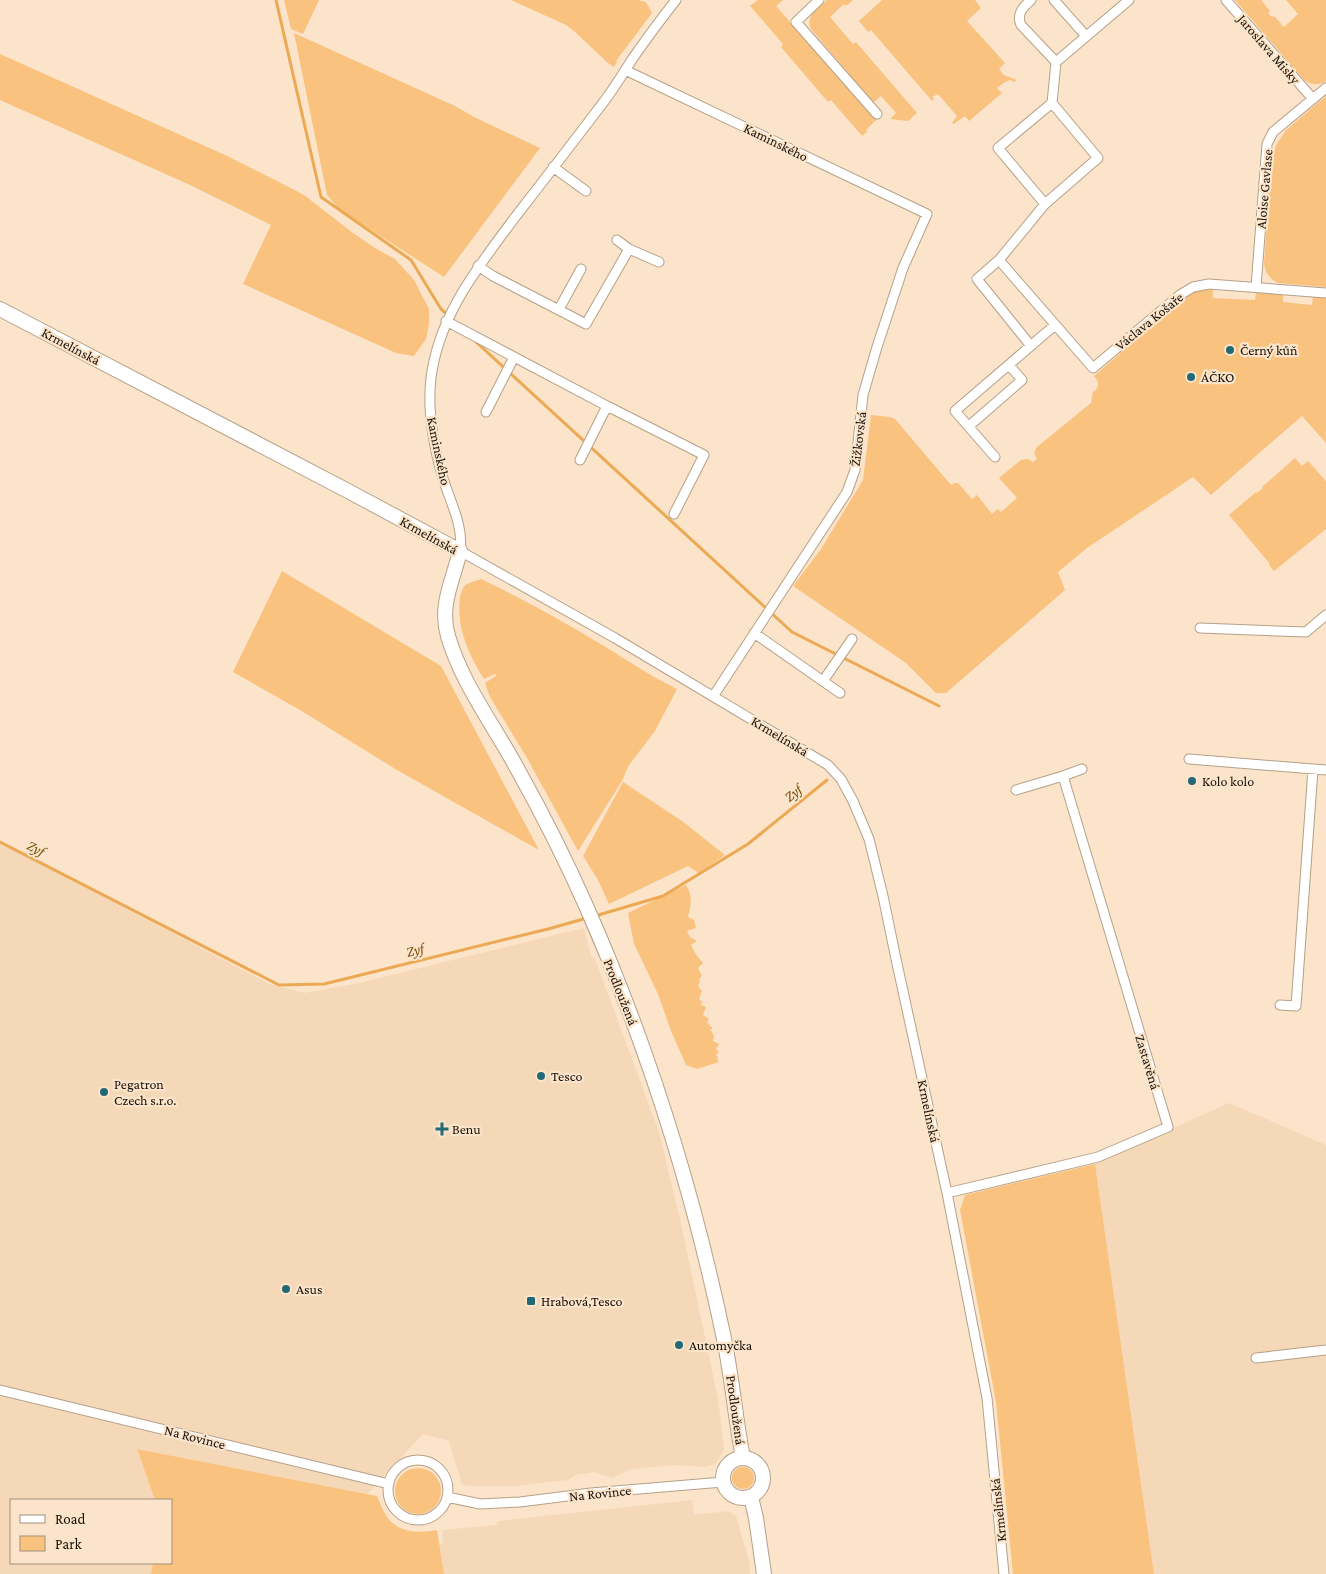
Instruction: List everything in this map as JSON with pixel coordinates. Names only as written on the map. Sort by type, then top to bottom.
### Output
[{"type":"main road","name":"Krmelínská","points":[[0,309],[460,551]]},
{"type":"main road","name":"Prodloužená","points":[[460,551],[445,602],[445,624],[454,656],[462,674],[513,761],[551,833],[598,933],[650,1064],[672,1131],[706,1258],[724,1336],[743,1458]]},
{"type":"main road","points":[[743,1458],[757,1464],[763,1474],[761,1486],[757,1492],[750,1497],[743,1498],[732,1495],[726,1489],[724,1474],[732,1462],[743,1458]]},
{"type":"main road","points":[[750,1497],[756,1518],[764,1574]]},
{"type":"street","name":"Kaminského","points":[[460,551],[460,527],[438,460],[432,435],[430,411],[431,377],[438,344],[446,321],[478,266],[604,101],[676,0]]},
{"type":"street","points":[[819,0],[796,22],[877,114]]},
{"type":"street","points":[[1031,0],[1020,13],[1018,19],[1021,25],[1056,62]]},
{"type":"street","points":[[1054,0],[1086,36]]},
{"type":"street","points":[[1045,204],[998,148],[1052,103],[1056,62],[1129,0]]},
{"type":"street","name":"Jaroslava Misky","points":[[1226,0],[1313,99]]},
{"type":"street","name":"Kaminského","points":[[625,70],[927,214]]},
{"type":"street","name":"Aloise Gavlase","points":[[1256,287],[1266,144],[1274,132],[1326,88]]},
{"type":"street","points":[[1031,346],[977,279],[999,260],[1045,204],[1098,158],[1052,103]]},
{"type":"street","points":[[553,167],[586,191]]},
{"type":"street","name":"Žižkovská","points":[[714,695],[847,492],[855,470],[863,395],[876,347],[903,268],[927,214]]},
{"type":"street","points":[[617,240],[629,249],[659,262]]},
{"type":"street","points":[[478,266],[493,276],[586,324],[629,249]]},
{"type":"street","name":"Václava Košaře","points":[[999,260],[1093,368],[1180,295],[1193,287],[1209,284],[1326,293]]},
{"type":"street","points":[[559,309],[581,269]]},
{"type":"street","points":[[446,321],[704,455],[674,514]]},
{"type":"street","points":[[994,457],[955,411],[1055,325]]},
{"type":"street","points":[[486,412],[514,357]]},
{"type":"street","points":[[969,426],[1022,380],[1009,365]]},
{"type":"street","points":[[580,460],[607,406]]},
{"type":"street","name":"Krmelínská","points":[[460,551],[714,695],[828,764],[841,779],[853,801],[869,839],[884,896],[896,960],[947,1193],[987,1398],[1004,1574]]},
{"type":"street","points":[[1200,628],[1306,632],[1326,615]]},
{"type":"street","points":[[754,633],[840,693]]},
{"type":"street","points":[[823,681],[852,639]]},
{"type":"street","points":[[1190,759],[1326,770]]},
{"type":"street","points":[[1016,790],[1082,769]]},
{"type":"street","points":[[1280,1005],[1296,1006],[1312,769]]},
{"type":"street","name":"Zastavěná","points":[[947,1193],[1098,1158],[1168,1127],[1063,776]]},
{"type":"street","points":[[1256,1358],[1326,1350]]},
{"type":"street","name":"Na Rovince","points":[[0,1390],[389,1484]]},
{"type":"street","points":[[417,1460],[425,1461],[439,1468],[445,1477],[448,1487],[447,1497],[443,1506],[436,1514],[427,1518],[412,1518],[398,1512],[392,1504],[389,1484],[402,1465],[417,1460]]},
{"type":"street","name":"Na Rovince","points":[[447,1497],[480,1504],[724,1482]]},
{"type":"shaded area","points":[[0,843],[270,984],[304,993],[359,983],[584,928],[591,956],[595,959],[659,1132],[682,1228],[718,1399],[724,1450],[715,1464],[705,1467],[674,1465],[631,1469],[612,1478],[594,1472],[575,1475],[568,1480],[515,1486],[462,1485],[449,1441],[423,1434],[367,1494],[137,1449],[155,1499],[10,1499],[10,1564],[153,1564],[151,1574],[0,1574]]},
{"type":"shaded area","points":[[1229,1103],[1326,1145],[1326,1574],[1154,1574],[1095,1164]]},
{"type":"shaded area","points":[[692,1500],[694,1515],[728,1511],[736,1516],[749,1561],[750,1574],[444,1574],[439,1544],[443,1543],[442,1530],[497,1525],[498,1521]]},
{"type":"green space","points":[[284,0],[319,0],[303,34],[291,29]]},
{"type":"green space","points":[[511,0],[638,0],[646,2],[652,13],[616,61],[614,67],[566,25]]},
{"type":"green space","points":[[758,0],[783,0],[776,6],[874,117],[878,118],[862,136],[831,100],[828,102],[781,47],[783,44],[750,6]]},
{"type":"green space","points":[[827,0],[853,0],[846,6],[844,4],[830,17],[853,44],[856,42],[917,113],[908,121],[890,119],[896,113],[881,96],[873,103],[811,29],[811,16]]},
{"type":"green space","points":[[882,0],[975,0],[981,8],[967,21],[1005,63],[999,69],[1004,75],[1017,80],[1005,82],[997,88],[1002,93],[969,121],[965,116],[954,124],[952,123],[957,116],[938,94],[932,97],[934,99],[932,101],[871,30],[868,32],[859,21]]},
{"type":"green space","points":[[1235,0],[1261,0],[1270,11],[1268,13],[1272,17],[1274,16],[1284,27],[1298,14],[1286,0],[1326,0],[1326,81],[1321,84],[1315,84],[1304,80]]},
{"type":"green space","points":[[294,33],[455,106],[540,148],[444,277],[340,210],[327,195]]},
{"type":"green space","points":[[0,54],[225,155],[304,195],[353,233],[395,259],[414,280],[429,309],[426,339],[414,356],[396,353],[243,284],[271,225],[190,185],[0,100]]},
{"type":"green space","points":[[1326,96],[1326,287],[1278,283],[1268,275],[1264,263],[1272,159],[1276,145],[1286,130]]},
{"type":"green space","points":[[1204,289],[1213,289],[1213,298],[1255,300],[1256,292],[1283,294],[1283,302],[1312,305],[1313,296],[1326,297],[1326,443],[1302,416],[1211,495],[1193,477],[1087,548],[1058,572],[1065,590],[946,693],[936,693],[906,663],[793,586],[821,549],[863,480],[871,415],[895,419],[951,485],[958,483],[972,499],[977,495],[992,514],[998,509],[1001,512],[1017,498],[999,478],[1021,460],[1028,459],[1033,462],[1037,459],[1034,453],[1037,447],[1091,403],[1093,391],[1098,386],[1094,376],[1179,302]]},
{"type":"green space","points":[[1295,458],[1302,466],[1308,461],[1326,481],[1326,529],[1274,571],[1229,515],[1263,488]]},
{"type":"green space","points":[[282,571],[441,666],[539,850],[397,770],[300,710],[233,672]]},
{"type":"green space","points":[[481,579],[559,620],[677,689],[655,731],[629,765],[622,781],[578,851],[527,758],[490,697],[485,683],[497,675],[495,674],[484,679],[473,661],[465,640],[459,609],[461,594],[465,585]]},
{"type":"green space","points":[[623,782],[682,821],[725,855],[699,873],[688,866],[609,904],[598,880],[583,856]]},
{"type":"green space","points":[[686,885],[691,901],[688,917],[694,920],[696,928],[687,931],[690,937],[697,941],[691,945],[703,963],[698,968],[702,976],[699,979],[698,986],[702,991],[699,999],[703,1002],[700,1004],[706,1007],[703,1015],[709,1019],[707,1022],[713,1029],[710,1029],[714,1036],[713,1041],[719,1044],[716,1049],[719,1052],[716,1055],[719,1062],[697,1069],[686,1065],[658,994],[634,944],[628,913]]},
{"type":"green space","points":[[1095,1164],[1154,1574],[1013,1574],[996,1402],[960,1210],[965,1195]]},
{"type":"green space","points":[[137,1449],[377,1496],[387,1517],[398,1527],[417,1532],[437,1530],[444,1574],[151,1574],[153,1564],[172,1564],[172,1499],[155,1499]]},
{"type":"green space","points":[[743,1467],[751,1470],[754,1478],[751,1486],[743,1489],[735,1486],[732,1478],[735,1470]]},
{"type":"green space","points":[[418,1468],[431,1472],[437,1478],[441,1491],[437,1504],[431,1510],[418,1514],[405,1510],[399,1504],[395,1491],[399,1478],[405,1472]]},
{"type":"waterway","points":[[276,0],[321,197],[411,260],[441,309],[449,316]]},
{"type":"waterway","points":[[475,341],[792,632],[939,706]]},
{"type":"waterway","name":"Zyf","points":[[595,916],[663,896],[748,844],[827,780]]},
{"type":"waterway","name":"Zyf","points":[[0,842],[279,985],[324,984],[587,918]]},
{"type":"place","name":"Černý kůň","points":[[1230,350]]},
{"type":"place","name":"ÁČKO","points":[[1191,377]]},
{"type":"place","name":"Kolo kolo","points":[[1192,781]]},
{"type":"place","name":"Tesco","points":[[541,1076]]},
{"type":"place","name":"Pegatron Czech s.r.o.","points":[[104,1092]]},
{"type":"place","name":"Benu","points":[[442,1129]]},
{"type":"place","name":"Asus","points":[[286,1289]]},
{"type":"place","name":"Hrabová,Tesco","points":[[531,1301]]},
{"type":"place","name":"Automyčka","points":[[679,1345]]}]
